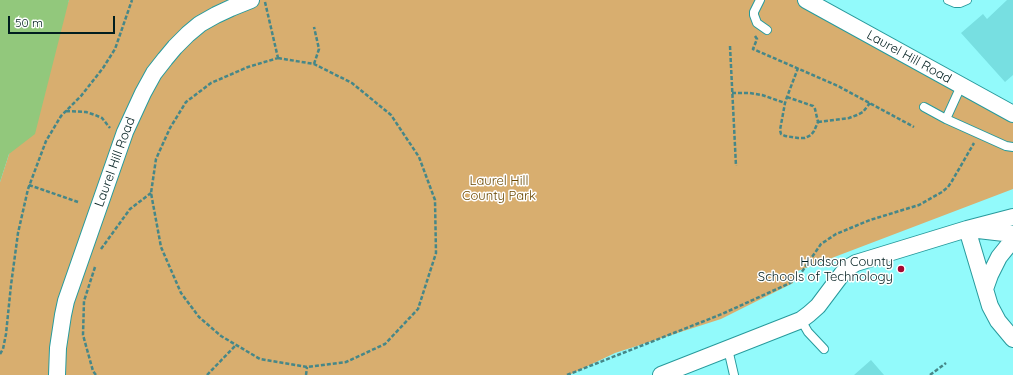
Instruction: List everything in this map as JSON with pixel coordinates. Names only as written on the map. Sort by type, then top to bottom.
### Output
[{"type":"street","name":"Laurel Hill Road","points":[[57,375],[58,348],[66,301],[125,132],[143,93],[154,73],[174,47],[188,34],[200,24],[216,15],[251,0]]},
{"type":"street","name":"Laurel Hill Road","points":[[806,0],[1013,114]]},
{"type":"street","points":[[661,375],[801,320],[818,306],[849,267],[966,229],[1013,217]]},
{"type":"street","points":[[966,229],[1013,234]]},
{"type":"street","points":[[966,229],[991,309],[998,321],[1013,339]]},
{"type":"street","points":[[984,290],[999,257],[1007,247],[1013,243]]},
{"type":"lane","points":[[760,0],[754,15],[757,23],[767,30]]},
{"type":"lane","points":[[948,0],[960,3],[967,0]]},
{"type":"lane","points":[[946,119],[961,86]]},
{"type":"lane","points":[[924,107],[978,134],[1006,146],[1013,147]]},
{"type":"lane","points":[[801,320],[808,332],[824,349]]},
{"type":"lane","points":[[728,349],[734,375]]},
{"type":"path","points":[[0,354],[3,349],[6,334],[18,233],[29,185],[46,141],[61,116],[81,96],[103,68],[115,49],[132,0]]},
{"type":"path","points":[[265,0],[278,58]]},
{"type":"path","points":[[314,27],[319,48],[314,64]]},
{"type":"path","points":[[751,34],[757,39],[753,49],[838,86],[914,127]]},
{"type":"path","points":[[730,46],[736,166]]},
{"type":"path","points":[[278,58],[314,64],[352,83],[391,115],[418,157],[435,200],[436,253],[418,309],[385,344],[346,362],[307,367],[260,358],[221,336],[199,317],[181,293],[161,247],[151,193],[156,159],[170,128],[186,102],[211,83],[248,67],[278,58]]},
{"type":"path","points":[[787,97],[813,106],[816,109],[818,122],[811,135],[805,138],[785,136],[780,130],[785,103],[787,97],[798,68]]},
{"type":"path","points":[[732,93],[762,95],[785,103]]},
{"type":"path","points":[[818,122],[849,118],[863,112],[870,103]]},
{"type":"path","points":[[66,111],[86,112],[95,115],[102,118],[110,128]]},
{"type":"path","points":[[567,375],[722,314],[790,283],[799,276],[821,244],[836,234],[870,220],[920,205],[948,188],[972,148],[978,134]]},
{"type":"path","points":[[29,185],[78,202]]},
{"type":"path","points":[[101,249],[130,209],[151,193]]},
{"type":"path","points":[[96,264],[84,301],[83,335],[96,375]]},
{"type":"path","points":[[207,375],[236,345]]},
{"type":"path","points":[[930,375],[946,363]]},
{"type":"path","points":[[306,375],[307,367]]},
{"type":"green space","name":"Laurel Hill County Park","points":[[69,0],[800,0],[1013,123],[1013,189],[795,272],[793,283],[721,319],[615,353],[569,375],[0,375],[0,182],[9,154]]},
{"type":"shaded area","points":[[0,0],[69,0],[35,134],[9,154],[0,182]]},
{"type":"building","points":[[1007,0],[1013,0],[1013,75],[1005,82],[961,33],[983,14],[987,19]]},
{"type":"building","points":[[871,360],[884,375],[854,375]]},
{"type":"place","name":"Hudson County Schools of Technology","points":[[901,269]]}]
